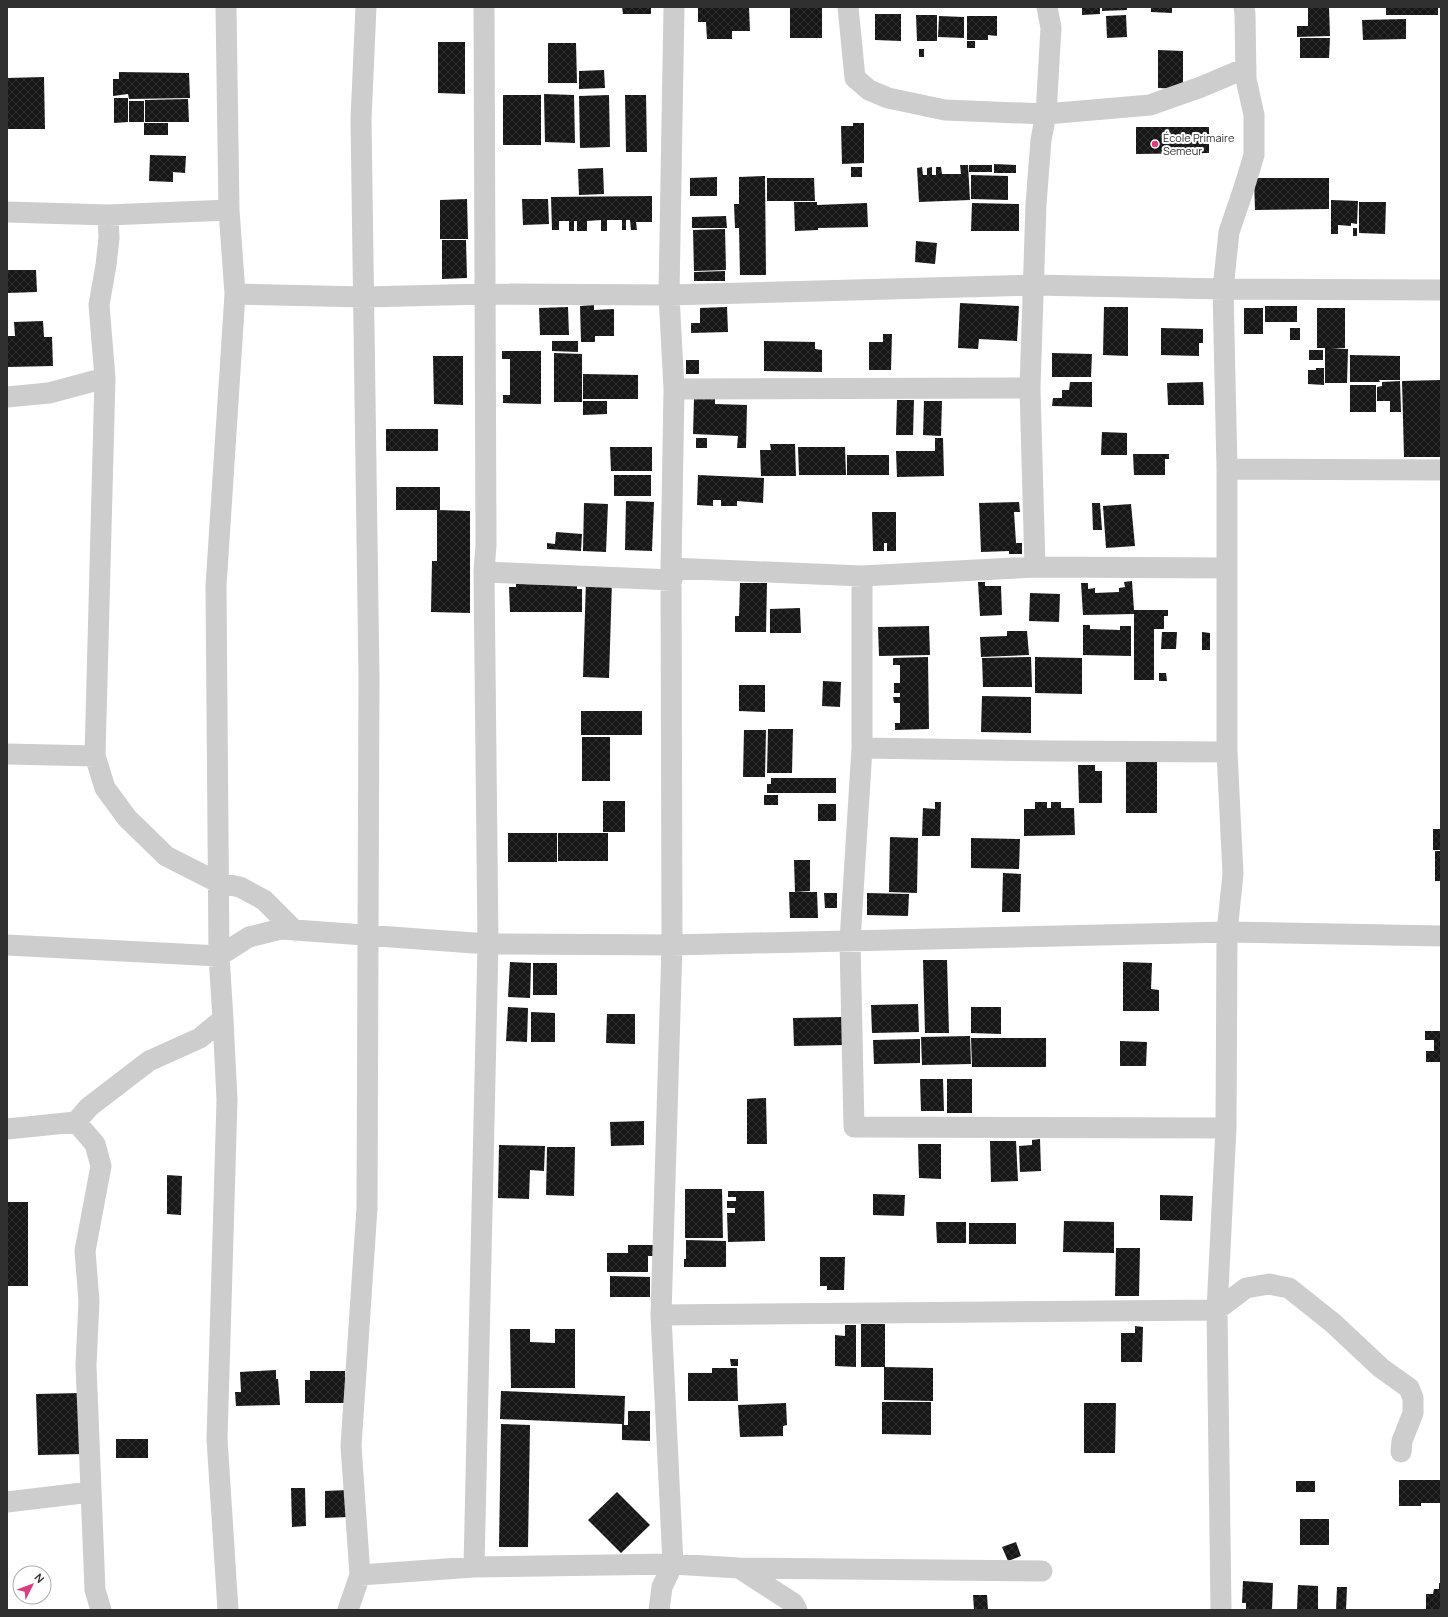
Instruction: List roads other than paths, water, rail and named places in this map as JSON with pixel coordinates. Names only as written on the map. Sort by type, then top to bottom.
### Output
[{"type":"street","points":[[226,7],[229,210],[235,294],[216,586],[219,956],[227,1100],[217,1439],[228,1610]]},
{"type":"street","points":[[348,1610],[360,1575],[351,1446],[367,1208],[370,677],[361,119],[366,7]]},
{"type":"street","points":[[474,1568],[488,944],[484,572],[486,545],[484,7]]},
{"type":"street","points":[[659,1610],[662,1587],[674,1564],[661,1315],[672,945],[672,574],[674,389],[669,295],[674,7]]},
{"type":"street","points":[[848,7],[855,78],[869,90],[888,98],[945,110],[1046,114],[1150,105],[1201,87],[1246,68]]},
{"type":"street","points":[[1035,567],[1030,388],[1037,196],[1041,140],[1046,114],[1051,28],[1048,7]]},
{"type":"street","points":[[1221,1610],[1217,1310],[1226,1128],[1227,932],[1233,874],[1227,752],[1227,469],[1222,289],[1229,232],[1254,155],[1254,115],[1246,79],[1244,7]]},
{"type":"street","points":[[7,212],[108,215],[229,210]]},
{"type":"street","points":[[108,215],[109,238],[99,305],[104,378],[96,756],[105,788],[127,818],[166,856],[219,883],[240,887],[264,900],[295,930]]},
{"type":"street","points":[[235,294],[364,298],[485,294],[669,295],[1034,285],[1222,289],[1441,290]]},
{"type":"street","points":[[7,397],[49,393],[104,378]]},
{"type":"street","points":[[674,389],[1030,388]]},
{"type":"street","points":[[1227,469],[1441,470]]},
{"type":"street","points":[[484,572],[862,576],[1035,567],[1227,568]]},
{"type":"street","points":[[862,576],[862,748],[850,941],[854,1127],[1226,1128]]},
{"type":"street","points":[[862,748],[1227,752]]},
{"type":"street","points":[[7,754],[96,756]]},
{"type":"street","points":[[7,945],[219,956],[249,937],[281,929],[488,944],[672,945],[1227,932],[1441,936]]},
{"type":"street","points":[[7,1129],[76,1122],[89,1107],[149,1061],[200,1038],[223,1019]]},
{"type":"street","points":[[76,1122],[96,1144],[101,1166],[85,1251],[89,1301],[86,1365],[95,1590],[101,1610]]},
{"type":"street","points":[[661,1315],[1217,1310],[1246,1288],[1269,1284],[1289,1288],[1333,1323],[1381,1368],[1409,1388],[1412,1398],[1413,1413],[1402,1441],[1401,1452]]},
{"type":"street","points":[[7,1502],[91,1492]]},
{"type":"street","points":[[360,1575],[474,1568],[674,1564],[739,1568],[1042,1571]]},
{"type":"street","points":[[739,1568],[792,1603],[797,1610]]},
{"type":"place","name":"École Primaire Semeur","points":[[1155,144]]}]
